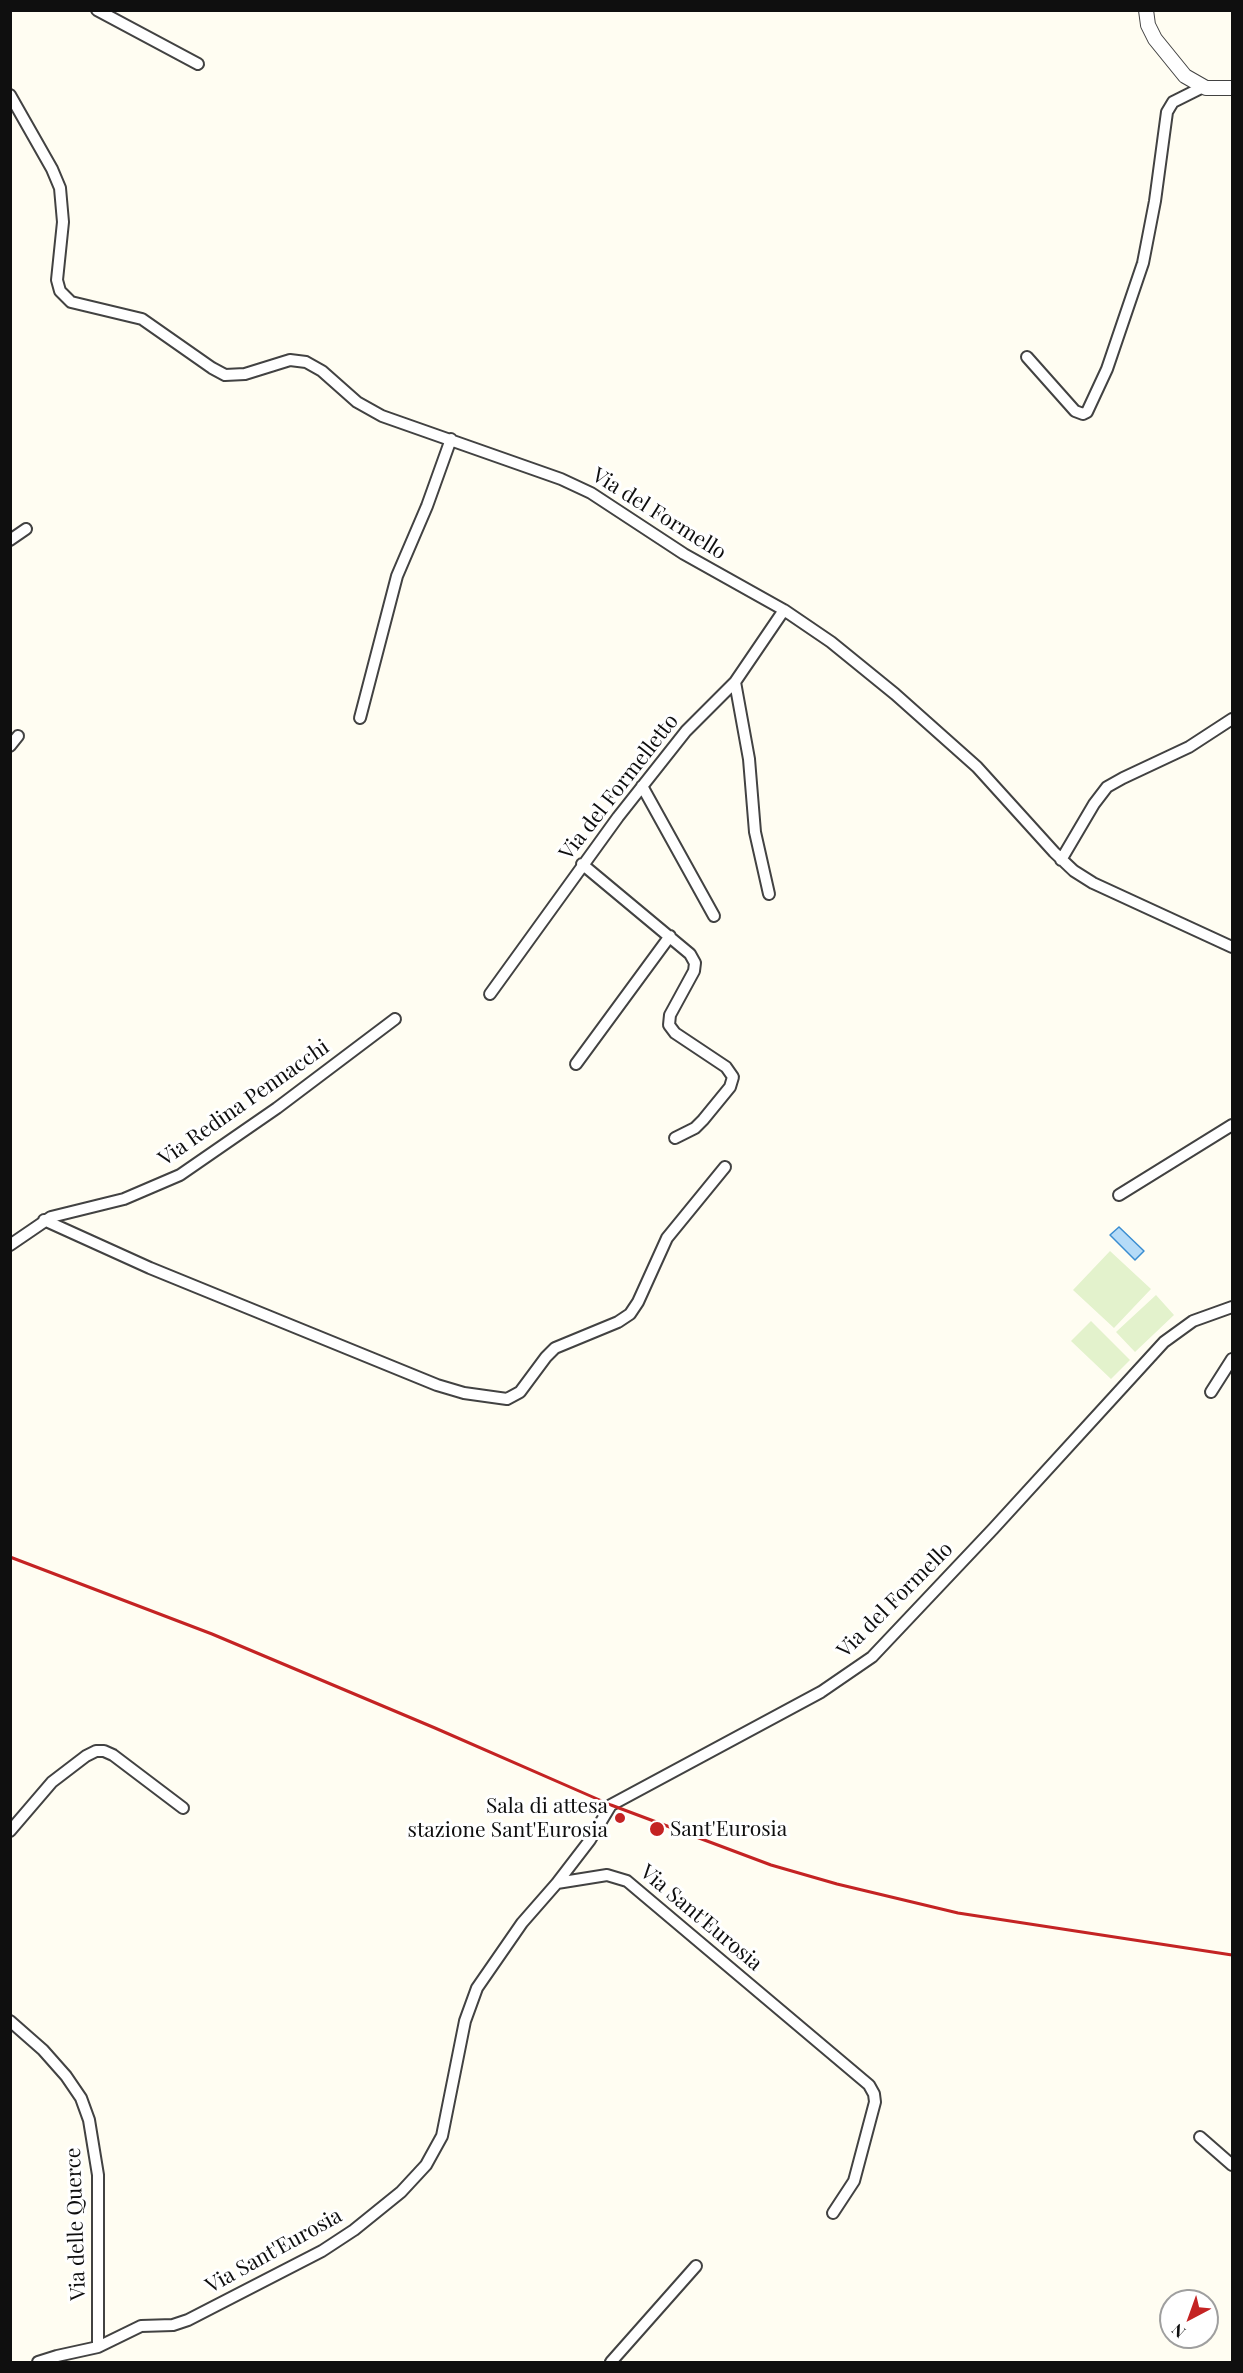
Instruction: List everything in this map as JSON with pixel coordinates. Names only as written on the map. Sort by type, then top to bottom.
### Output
[{"type":"street","points":[[97,10],[198,64]]},
{"type":"street","points":[[1146,10],[1150,31],[1161,49],[1185,76],[1203,87]]},
{"type":"street","points":[[1027,357],[1075,411],[1083,414],[1087,412],[1107,369],[1143,263],[1155,201],[1167,112],[1173,102],[1203,87],[1233,88]]},
{"type":"street","name":"Via del Formello","points":[[10,95],[52,169],[60,189],[63,222],[57,280],[60,291],[68,299],[79,305],[142,319],[225,375],[245,375],[290,360],[306,362],[322,371],[351,397],[374,413],[584,489],[684,554],[784,610],[831,642],[967,757],[1006,797],[1061,860],[1074,871],[1093,883],[1233,947]]},
{"type":"street","points":[[360,718],[398,571],[428,506],[450,439]]},
{"type":"street","points":[[10,540],[26,529]]},
{"type":"street","name":"Via del Formelletto","points":[[490,994],[582,864],[693,724],[735,682],[784,610]]},
{"type":"street","points":[[735,682],[749,759],[754,825],[769,894]]},
{"type":"street","points":[[1061,860],[1094,804],[1107,787],[1198,742],[1233,719]]},
{"type":"street","points":[[10,746],[18,736]]},
{"type":"street","points":[[642,786],[714,916]]},
{"type":"street","points":[[582,864],[690,954],[695,963],[691,978],[670,1016],[670,1027],[726,1067],[734,1077],[730,1087],[703,1120],[695,1128],[675,1138]]},
{"type":"street","points":[[576,1064],[670,936]]},
{"type":"street","name":"Via Redina Pennacchi","points":[[10,1245],[54,1215],[124,1199],[180,1175],[277,1108],[394,1018]]},
{"type":"street","points":[[1119,1195],[1233,1125]]},
{"type":"street","points":[[44,1220],[150,1268],[437,1385],[464,1393],[507,1399],[518,1394],[555,1348],[618,1322],[633,1311],[667,1238],[725,1167]]},
{"type":"street","name":"Via del Formello","points":[[558,1883],[590,1840],[606,1811],[614,1803],[674,1773],[821,1692],[872,1657],[1000,1522],[1164,1342],[1193,1321],[1233,1307]]},
{"type":"street","points":[[1211,1392],[1233,1359]]},
{"type":"street","points":[[10,1831],[48,1786],[86,1756],[96,1751],[104,1751],[113,1755],[183,1808]]},
{"type":"street","name":"Via Sant'Eurosia","points":[[38,2362],[98,2347],[141,2326],[170,2325],[185,2321],[302,2262],[354,2230],[410,2183],[432,2156],[442,2136],[465,2021],[477,1988],[522,1923],[558,1883],[607,1875],[627,1881],[869,2085],[874,2094],[874,2106],[854,2181],[833,2213]]},
{"type":"street","name":"Via delle Querce","points":[[10,2021],[43,2050],[66,2076],[81,2098],[89,2120],[98,2175],[98,2347]]},
{"type":"street","points":[[1200,2137],[1233,2165]]},
{"type":"street","points":[[611,2362],[696,2266]]},
{"type":"green space","points":[[1110,1251],[1151,1289],[1114,1328],[1073,1290]]},
{"type":"green space","points":[[1156,1295],[1174,1315],[1135,1352],[1116,1332]]},
{"type":"green space","points":[[1091,1321],[1130,1360],[1111,1379],[1071,1341]]},
{"type":"water","points":[[1119,1227],[1144,1251],[1135,1260],[1110,1235]]},
{"type":"railway","points":[[10,1557],[212,1634],[611,1805],[771,1865],[837,1884],[958,1913],[1232,1955]]},
{"type":"place","name":"Sala di attesa stazione Sant'Eurosia","points":[[620,1818]]},
{"type":"place","name":"Sant'Eurosia","points":[[657,1829]]}]
